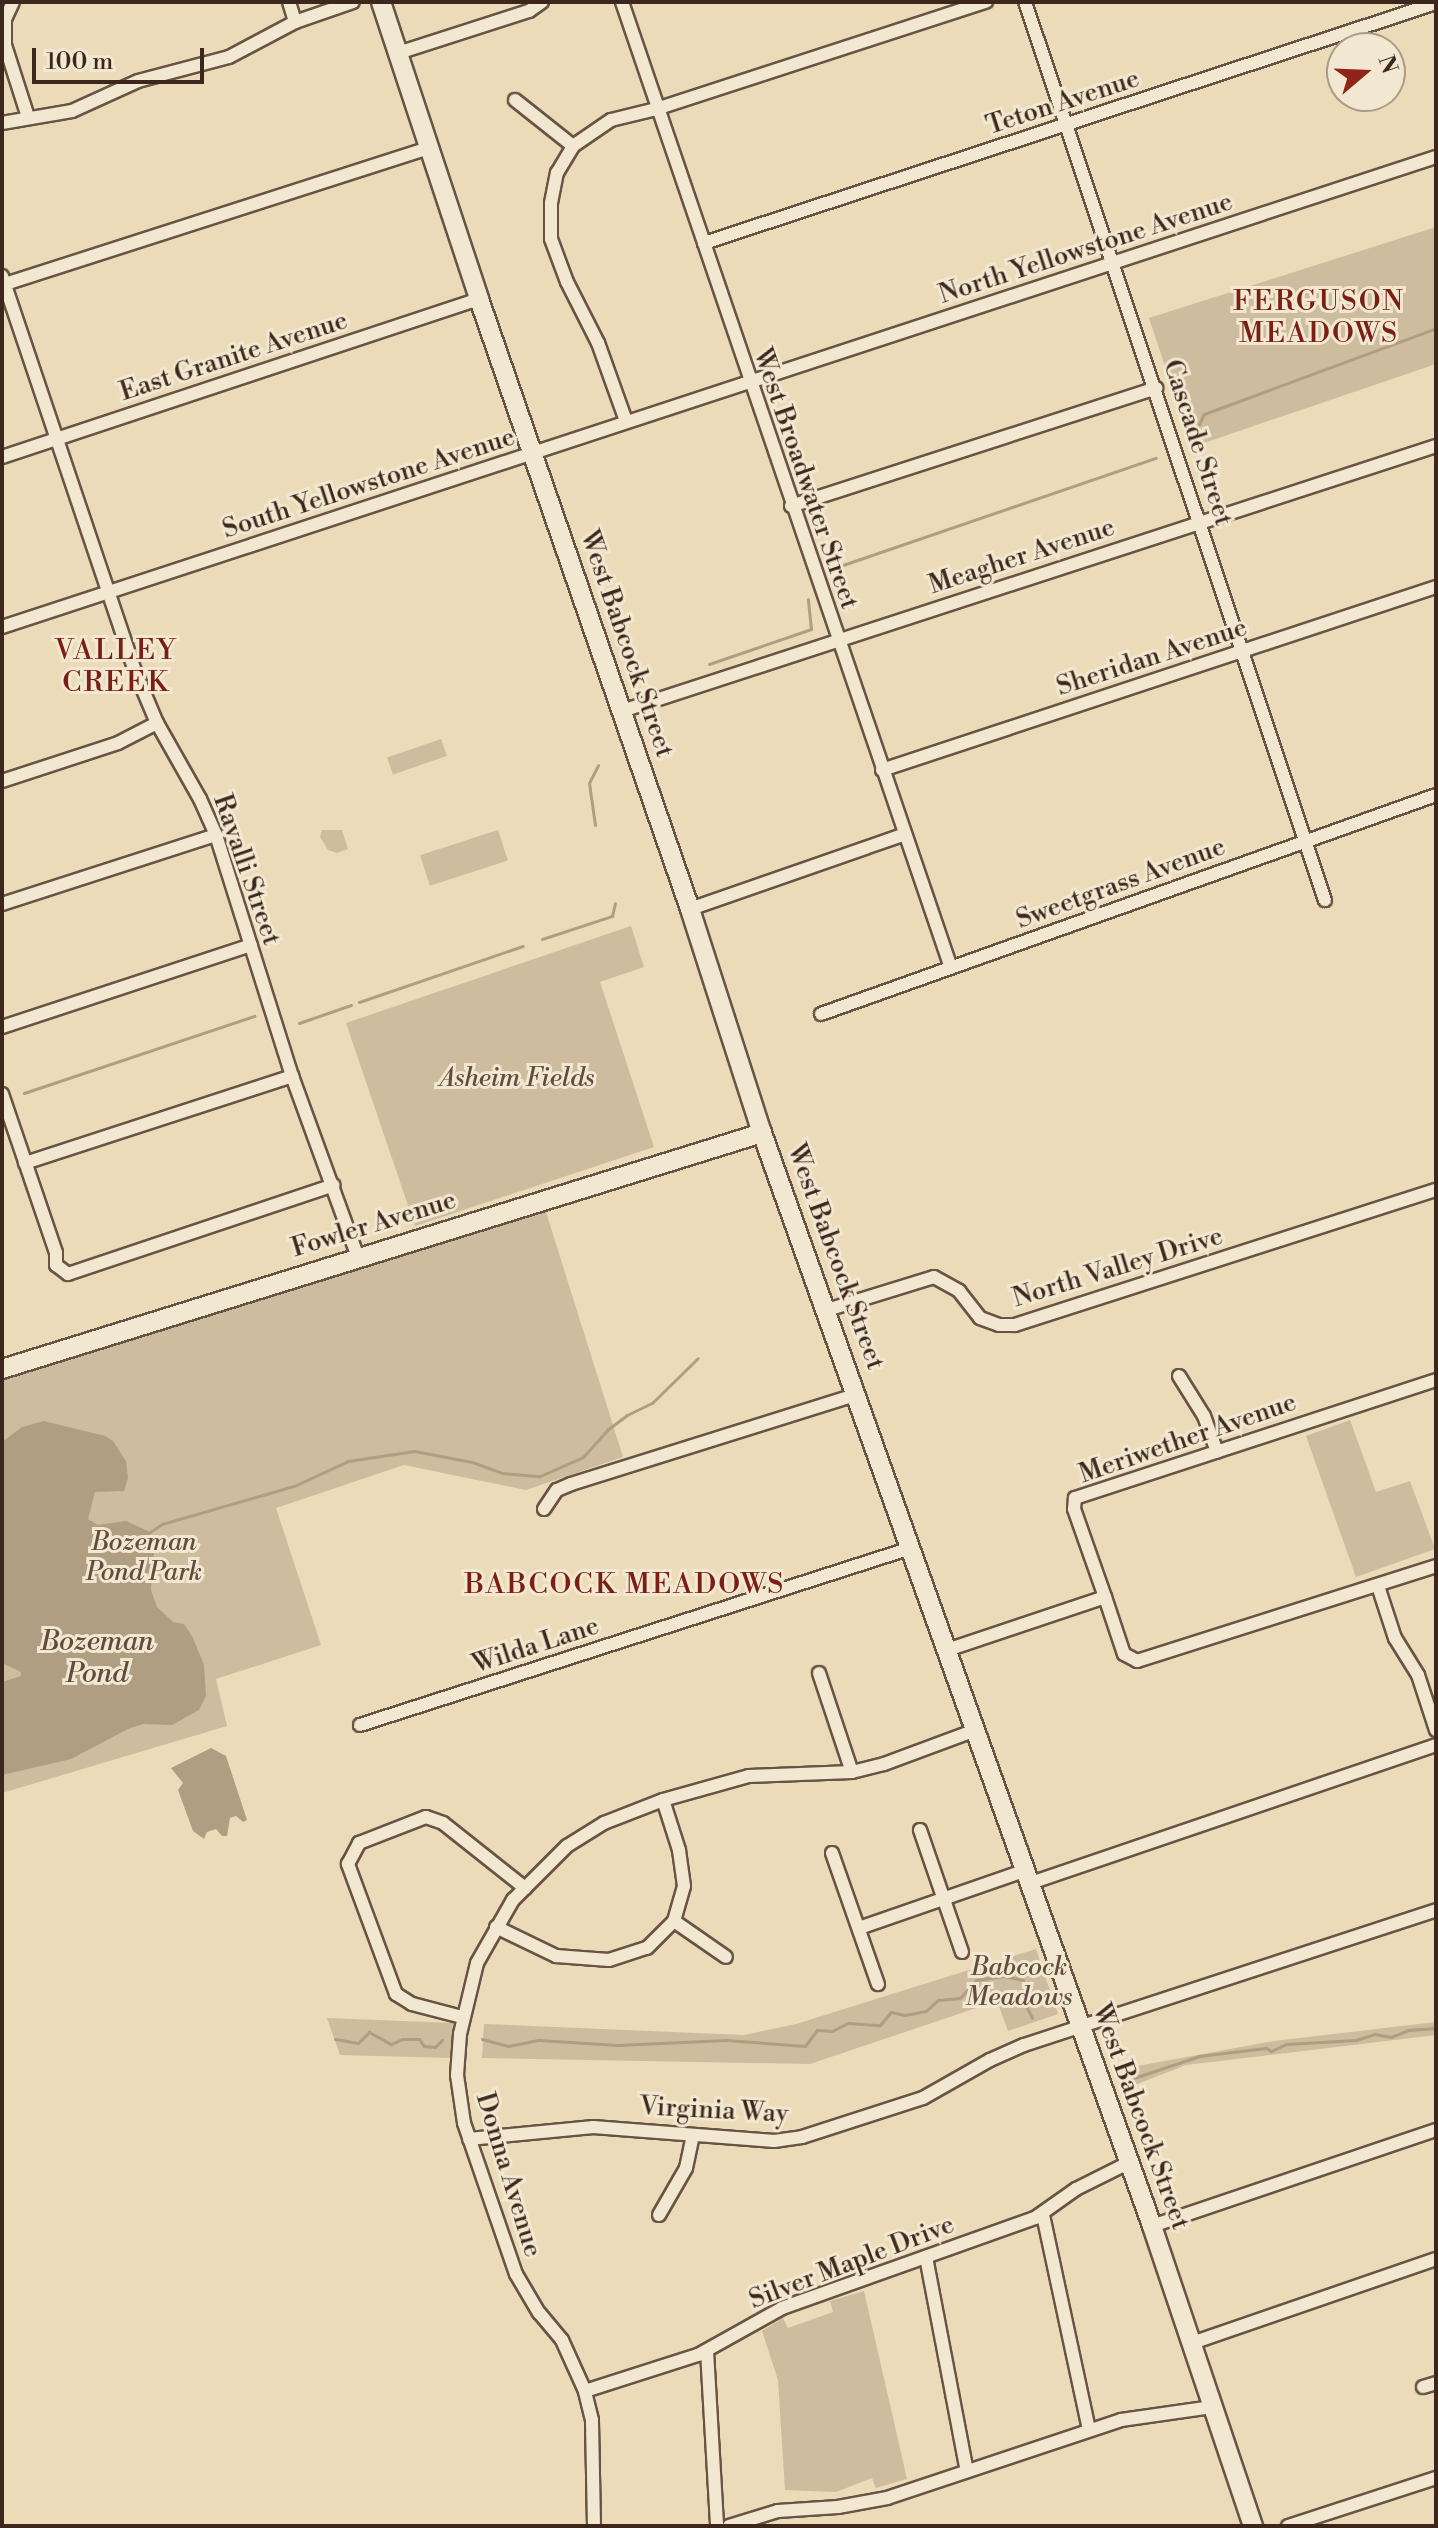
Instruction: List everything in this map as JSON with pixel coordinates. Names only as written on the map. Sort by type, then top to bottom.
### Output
[{"type":"street","points":[[13,2],[5,19],[5,45],[28,117]]},
{"type":"street","points":[[289,2],[295,22]]},
{"type":"street","points":[[2,123],[72,111],[138,81],[229,57],[295,22],[353,2]]},
{"type":"street","name":"West Babcock Street","points":[[381,2],[479,299],[690,909],[762,1133],[858,1394],[944,1651],[1152,2226],[1253,2526]]},
{"type":"street","points":[[398,53],[529,11],[542,2]]},
{"type":"street","name":"West Broadwater Street","points":[[622,2],[903,835],[951,968]]},
{"type":"street","points":[[626,421],[598,343],[567,282],[551,239],[551,203],[557,173],[573,146],[611,120],[656,109],[986,2]]},
{"type":"street","name":"Cascade Street","points":[[1025,2],[1201,521],[1241,652],[1325,900]]},
{"type":"street","name":"Teton Avenue","points":[[704,243],[1436,3]]},
{"type":"street","points":[[515,100],[573,146]]},
{"type":"street","points":[[3,282],[429,148]]},
{"type":"street","name":"North Yellowstone Avenue","points":[[749,382],[1436,157]]},
{"type":"street","name":"Ravalli Street","points":[[3,282],[135,671],[157,723],[200,799],[216,835],[292,1076],[358,1257]]},
{"type":"street","name":"East Granite Avenue","points":[[2,457],[479,299]]},
{"type":"street","name":"South Yellowstone Avenue","points":[[2,627],[749,382]]},
{"type":"street","points":[[791,506],[1156,388]]},
{"type":"street","name":"Meagher Avenue","points":[[622,711],[1436,446]]},
{"type":"street","name":"Sheridan Avenue","points":[[882,770],[1436,587]]},
{"type":"street","points":[[2,781],[118,743],[157,723]]},
{"type":"street","name":"Sweetgrass Avenue","points":[[821,1014],[1436,795]]},
{"type":"street","points":[[2,904],[216,835]]},
{"type":"street","points":[[690,909],[903,835]]},
{"type":"street","points":[[2,1027],[251,945]]},
{"type":"street","points":[[25,1163],[292,1076]]},
{"type":"street","points":[[2,1094],[56,1253],[56,1265],[68,1274],[334,1185]]},
{"type":"street","name":"Fowler Avenue","points":[[2,1369],[762,1133]]},
{"type":"street","name":"North Valley Drive","points":[[827,1310],[934,1277],[959,1291],[980,1318],[999,1325],[1015,1325],[1436,1190]]},
{"type":"street","points":[[1179,1376],[1204,1416],[1217,1452]]},
{"type":"street","name":"Meriwether Avenue","points":[[1105,1597],[1074,1509],[1075,1498],[1436,1380]]},
{"type":"street","points":[[544,1509],[557,1490],[571,1484],[858,1394]]},
{"type":"street","name":"Wilda Lane","points":[[360,1725],[908,1549]]},
{"type":"street","points":[[944,1651],[1105,1597],[1124,1654],[1137,1661],[1436,1566]]},
{"type":"street","points":[[1378,1586],[1395,1638],[1418,1675],[1436,1730]]},
{"type":"street","points":[[819,1673],[852,1772]]},
{"type":"street","name":"Donna Avenue","points":[[594,2526],[591,2504],[592,2420],[585,2391],[562,2340],[539,2313],[516,2274],[469,2139],[457,2075],[462,2017],[477,1963],[496,1927],[525,1888],[567,1846],[604,1823],[663,1800],[749,1776],[852,1772],[884,1764],[973,1731]]},
{"type":"street","points":[[859,1928],[944,1899],[1026,1878],[1436,1745]]},
{"type":"street","points":[[496,1927],[556,1956],[609,1960],[647,1948],[674,1921],[681,1898],[684,1870],[663,1800]]},
{"type":"street","points":[[462,2017],[412,2004],[396,1994],[383,1968],[348,1864],[353,1853],[359,1843],[426,1817],[443,1823],[525,1888]]},
{"type":"street","points":[[920,1830],[962,1952]]},
{"type":"street","points":[[832,1853],[878,1984]]},
{"type":"street","name":"Virginia Way","points":[[469,2139],[593,2127],[774,2141],[802,2137],[923,2098],[990,2060],[1080,2026],[1436,1910]]},
{"type":"street","points":[[674,1921],[726,1957]]},
{"type":"street","points":[[1152,2226],[1436,2130]]},
{"type":"street","points":[[659,2215],[686,2168],[693,2136]]},
{"type":"street","name":"Silver Maple Drive","points":[[585,2391],[707,2351],[782,2308],[1043,2215],[1076,2189],[1128,2163]]},
{"type":"street","points":[[1043,2215],[1089,2430]]},
{"type":"street","points":[[926,2257],[967,2471]]},
{"type":"street","points":[[1192,2343],[1436,2259]]},
{"type":"street","points":[[707,2351],[717,2526]]},
{"type":"street","points":[[1423,2387],[1436,2383]]},
{"type":"street","points":[[729,2526],[778,2511],[862,2504],[1089,2430],[1155,2413],[1212,2407]]},
{"type":"street","points":[[1288,2526],[1436,2478]]},
{"type":"green space","points":[[1436,227],[1436,364],[1192,447],[1149,318]]},
{"type":"green space","points":[[441,739],[447,756],[393,775],[387,758]]},
{"type":"green space","points":[[322,830],[342,830],[348,849],[337,853],[328,850],[320,837]]},
{"type":"green space","points":[[498,830],[508,860],[430,886],[420,855]]},
{"type":"green space","name":"Asheim Fields","points":[[631,926],[644,967],[600,982],[654,1147],[415,1226],[346,1023]]},
{"type":"green space","name":"Bozeman Pond Park","points":[[545,1209],[623,1457],[526,1490],[404,1465],[276,1508],[321,1645],[216,1679],[227,1726],[2,1793],[2,1379]]},
{"type":"green space","points":[[1350,1420],[1376,1492],[1410,1481],[1435,1549],[1356,1577],[1306,1436]]},
{"type":"green space","name":"Babcock Meadows","points":[[1036,1949],[1058,2014],[1008,2031],[997,2001],[810,2064],[482,2058],[484,2024],[744,2035],[796,2024]]},
{"type":"green space","points":[[327,2018],[453,2023],[450,2058],[340,2055]]},
{"type":"green space","points":[[1436,2022],[1436,2035],[1186,2065],[1122,2090],[1116,2070],[1274,2041]]},
{"type":"green space","points":[[864,2291],[907,2479],[876,2488],[872,2478],[836,2492],[785,2490],[778,2380],[762,2331],[783,2318],[788,2328],[833,2312],[830,2301]]},
{"type":"water","name":"Bozeman Pond","points":[[44,1421],[105,1436],[113,1441],[126,1461],[128,1478],[124,1491],[95,1492],[88,1519],[98,1525],[126,1521],[150,1532],[154,1554],[151,1590],[157,1607],[173,1622],[184,1624],[193,1638],[204,1665],[206,1696],[199,1710],[172,1725],[144,1724],[130,1728],[71,1759],[2,1775],[2,1682],[21,1676],[21,1672],[2,1663],[2,1442],[22,1427]]},
{"type":"water","points":[[211,1748],[226,1756],[247,1820],[243,1822],[236,1816],[230,1818],[227,1836],[222,1836],[216,1829],[207,1832],[204,1839],[193,1831],[178,1790],[183,1783],[171,1768]]},
{"type":"waterway","points":[[1194,435],[1204,414],[1436,328]]},
{"type":"waterway","points":[[834,568],[1156,458]]},
{"type":"waterway","points":[[709,664],[811,629],[808,599]]},
{"type":"waterway","points":[[595,825],[589,783],[598,765]]},
{"type":"waterway","points":[[542,939],[612,916],[615,903]]},
{"type":"waterway","points":[[359,1002],[523,946]]},
{"type":"waterway","points":[[299,1023],[351,1005]]},
{"type":"waterway","points":[[24,1093],[254,1016]]},
{"type":"waterway","points":[[150,1532],[162,1524],[294,1486],[348,1461],[414,1451],[472,1462],[502,1473],[540,1476],[583,1457],[607,1430],[627,1415],[652,1403],[698,1358]]},
{"type":"waterway","points":[[482,2039],[508,2046],[538,2040],[618,2045],[726,2040],[805,2046],[817,2030],[832,2031],[848,2023],[880,2025],[891,2012],[905,2015],[926,2011],[938,2000],[960,1998],[976,1980],[1003,1976],[1023,1980],[1023,2000],[1032,2018]]},
{"type":"waterway","points":[[1119,2083],[1199,2056],[1266,2048],[1271,2051],[1286,2044],[1356,2040],[1375,2034],[1391,2037],[1408,2030],[1436,2028]]},
{"type":"waterway","points":[[335,2039],[358,2043],[369,2032],[391,2044],[402,2039],[419,2039],[424,2046],[435,2047],[442,2040]]},
{"type":"district","name":"FERGUSON MEADOWS","points":[[1319,318]]},
{"type":"district","name":"VALLEY CREEK","points":[[116,667]]},
{"type":"district","name":"BABCOCK MEADOWS","points":[[625,1585]]}]
